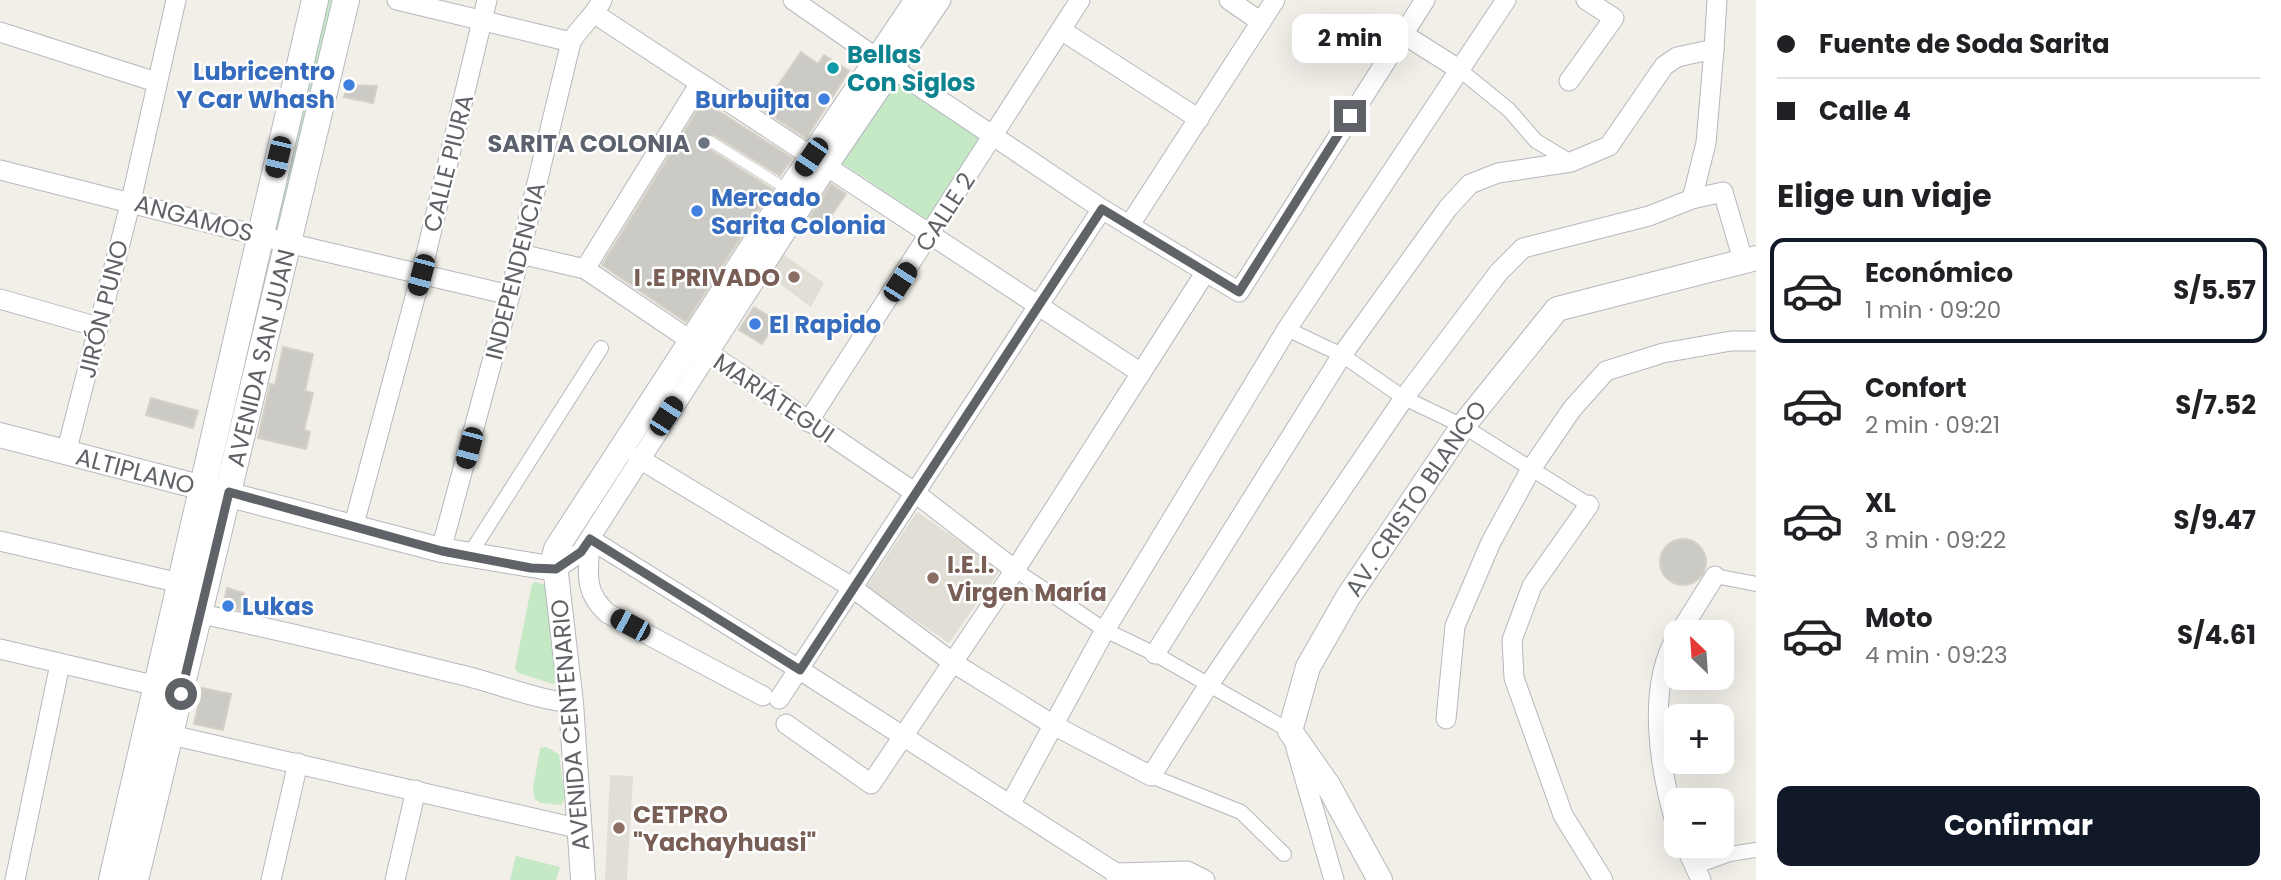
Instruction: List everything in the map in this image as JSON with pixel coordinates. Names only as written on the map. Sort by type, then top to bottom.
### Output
[{"type":"main road","name":"AVENIDA SAN JUAN","points":[[135,880],[159,732],[157,686],[315,0]]},
{"type":"main road","name":"AVENIDA SAN JUAN","points":[[112,880],[200,614],[346,0]]},
{"type":"street","name":"JIRÓN PUNO","points":[[66,453],[131,201],[176,0]]},
{"type":"street","points":[[397,0],[571,42]]},
{"type":"street","name":"CALLE PIURA","points":[[353,528],[421,275],[487,0]]},
{"type":"street","points":[[793,0],[993,138],[1129,226],[1239,292],[1425,0]]},
{"type":"street","name":"AVENIDA CENTENARIO","points":[[887,65],[917,0]]},
{"type":"street","name":"AVENIDA CENTENARIO","points":[[583,880],[571,703],[554,557],[560,540],[699,347],[819,163],[887,65],[941,0]]},
{"type":"street","name":"CALLE 2","points":[[808,422],[1080,0]]},
{"type":"street","points":[[1229,0],[1261,22]]},
{"type":"street","points":[[1129,226],[1275,0]]},
{"type":"street","points":[[1010,805],[1105,629],[1287,328],[1506,0]]},
{"type":"street","points":[[1569,81],[1614,18],[1586,0]]},
{"type":"street","points":[[1692,199],[1706,143],[1717,0]]},
{"type":"street","points":[[599,7],[700,83],[1141,373]]},
{"type":"street","name":"INDEPENDENCIA","points":[[442,551],[510,295],[571,42],[576,32],[599,7]]},
{"type":"street","points":[[1061,30],[1199,119]]},
{"type":"street","points":[[0,32],[156,82]]},
{"type":"street","points":[[1403,34],[1460,70],[1509,110],[1536,141],[1571,162]]},
{"type":"street","points":[[1155,654],[1342,355],[1448,208],[1471,184],[1498,173],[1571,162],[1609,146],[1664,66],[1677,57],[1714,49]]},
{"type":"street","points":[[585,269],[700,83]]},
{"type":"street","name":"AVENIDA CENTENARIO","points":[[556,569],[581,552],[590,539],[789,190],[819,163]]},
{"type":"street","name":"ANGAMOS","points":[[0,170],[131,201],[288,243],[510,295]]},
{"type":"street","points":[[1151,776],[1208,685],[1404,398],[1499,272],[1523,248],[1649,216],[1692,199],[1723,192],[1750,259]]},
{"type":"street","points":[[590,539],[589,587],[599,606],[771,697],[800,670],[1102,209]]},
{"type":"street","name":"MARIÁTEGUI","points":[[520,254],[585,269],[915,493],[1015,570]]},
{"type":"street","name":"AV. CRISTO BLANCO","points":[[1290,730],[1308,667],[1348,597],[1463,426],[1557,309],[1750,259]]},
{"type":"street","points":[[786,724],[871,785],[1015,570],[1205,273]]},
{"type":"street","points":[[0,299],[98,327]]},
{"type":"street","points":[[1287,328],[1342,355],[1404,398],[1463,426],[1589,505],[1532,586],[1512,640],[1514,678],[1563,815],[1603,880]]},
{"type":"street","points":[[1446,719],[1455,626],[1492,542],[1531,469],[1572,409],[1606,371],[1663,353],[1731,341],[1756,341]]},
{"type":"street","points":[[468,557],[601,348]]},
{"type":"street","name":"ALTIPLANO","points":[[0,435],[229,492],[442,551],[556,569]]},
{"type":"street","points":[[638,458],[853,588],[952,662],[1055,726],[1151,776],[1241,812],[1284,854]]},
{"type":"street","points":[[590,539],[903,736],[1116,877],[1187,871],[1205,880]]},
{"type":"street","points":[[0,541],[180,583]]},
{"type":"street","points":[[1015,570],[1105,629],[1290,730],[1328,785],[1380,880]]},
{"type":"street","points":[[1688,620],[1715,576],[1756,584]]},
{"type":"street","points":[[200,614],[327,640],[505,686],[548,700],[571,703]]},
{"type":"street","points":[[0,649],[157,686]]},
{"type":"street","points":[[15,880],[60,664]]},
{"type":"street","points":[[1664,685],[1658,709],[1662,768],[1667,788]]},
{"type":"street","points":[[1290,730],[1334,880]]},
{"type":"street","points":[[159,732],[581,829]]},
{"type":"street","points":[[271,880],[298,763]]},
{"type":"street","points":[[394,880],[416,790]]},
{"type":"street","points":[[1697,874],[1730,854],[1756,850]]},
{"type":"lane","points":[[710,141],[789,190]]},
{"type":"shaded area","name":"I .E PRIVADO","points":[[780,252],[824,283],[811,307],[764,272]]},
{"type":"shaded area","name":"I.E.I. Virgen María","points":[[917,512],[1001,569],[949,643],[866,587]]},
{"type":"shaded area","name":"CETPRO \"Yachayhuasi\"","points":[[610,775],[633,776],[627,880],[605,880]]},
{"type":"green space","points":[[321,0],[337,0],[281,229],[271,226]]},
{"type":"green space","points":[[895,83],[981,139],[927,220],[842,163]]},
{"type":"green space","points":[[536,582],[548,586],[560,681],[553,684],[518,673],[515,668],[532,584]]},
{"type":"green space","points":[[546,747],[559,754],[565,799],[561,805],[541,803],[535,799],[533,789],[540,748]]},
{"type":"green space","points":[[516,856],[560,867],[556,880],[510,880]]},
{"type":"building","points":[[801,52],[818,64],[824,55],[849,71],[806,138],[762,109]]},
{"type":"building","points":[[349,85],[377,86],[373,103],[344,97]]},
{"type":"building","name":"Mercado Sarita Colonia","points":[[703,101],[792,158],[780,176],[714,135],[704,137],[706,147],[772,189],[686,322],[602,265]]},
{"type":"building","points":[[831,184],[846,194],[824,226],[810,217]]},
{"type":"building","points":[[754,307],[777,321],[762,344],[739,330]]},
{"type":"building","points":[[283,347],[313,354],[305,391],[313,393],[304,430],[310,432],[306,449],[258,438],[270,384],[275,385]]},
{"type":"building","points":[[151,398],[198,411],[193,428],[146,415]]},
{"type":"building","points":[[1683,539],[1700,545],[1706,562],[1700,579],[1683,585],[1666,579],[1660,562],[1666,545]]},
{"type":"building","points":[[227,588],[244,593],[240,610],[223,606]]},
{"type":"building","points":[[202,688],[231,694],[223,730],[194,724]]},
{"type":"place","name":"Bellas Con Siglos","points":[[833,68]]},
{"type":"place","name":"Lubricentro Y Car Whash","points":[[349,85]]},
{"type":"place","name":"Burbujita","points":[[824,99]]},
{"type":"place","name":"SARITA COLONIA","points":[[704,143]]},
{"type":"place","name":"Mercado Sarita Colonia","points":[[697,211]]},
{"type":"place","name":"I .E PRIVADO","points":[[794,277]]},
{"type":"place","name":"El Rapido","points":[[755,324]]},
{"type":"place","name":"I.E.I. Virgen María","points":[[933,578]]},
{"type":"place","name":"Lukas","points":[[228,606]]},
{"type":"place","name":"CETPRO \"Yachayhuasi\"","points":[[619,828]]},
{"type":"route","points":[[181,694],[229,492],[442,551],[531,568],[556,569],[581,552],[590,539],[800,670],[1102,209],[1239,292],[1350,116]]}]
